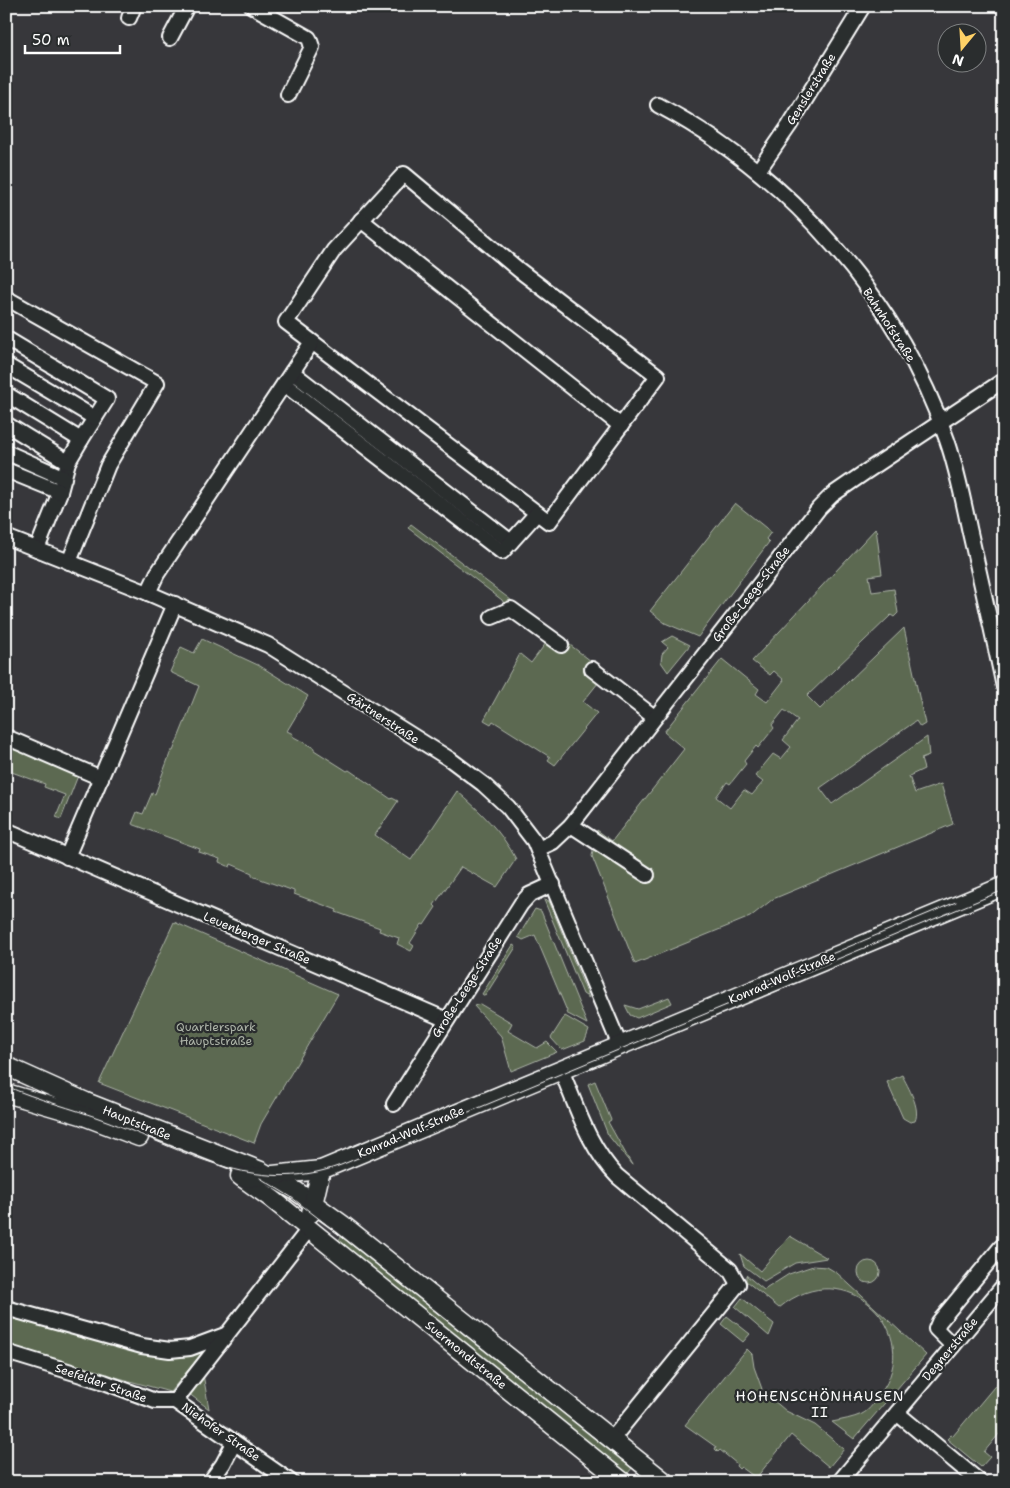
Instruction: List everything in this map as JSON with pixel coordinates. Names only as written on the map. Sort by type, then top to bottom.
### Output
[{"type":"main road","name":"Konrad-Wolf-Straße","points":[[321,1170],[1004,886]]},
{"type":"main road","name":"Hauptstraße","points":[[6,1066],[83,1109],[243,1178],[309,1229]]},
{"type":"main road","name":"Hauptstraße","points":[[6,1093],[83,1109],[270,1175],[313,1203]]},
{"type":"main road","name":"Hauptstraße","points":[[243,1178],[321,1170]]},
{"type":"main road","points":[[309,1229],[321,1170]]},
{"type":"main road","name":"Suermondtstraße","points":[[313,1203],[665,1482]]},
{"type":"main road","name":"Suermondtstraße","points":[[309,1229],[623,1482]]},
{"type":"street","points":[[170,38],[187,6]]},
{"type":"street","points":[[252,6],[309,38],[312,47],[288,94]]},
{"type":"street","name":"Genslerstraße","points":[[758,171],[789,126],[862,6]]},
{"type":"street","name":"Bahnhofstraße","points":[[658,105],[692,124],[758,171],[817,228],[863,284],[912,358],[941,423],[955,465],[996,617],[1004,687]]},
{"type":"street","points":[[404,174],[519,270],[658,376],[549,522],[312,342],[286,322],[334,250],[404,174]]},
{"type":"street","points":[[361,220],[621,426]]},
{"type":"street","points":[[7,299],[157,383],[108,465],[69,562]]},
{"type":"street","points":[[6,340],[107,399],[68,462],[62,485],[37,550]]},
{"type":"street","points":[[148,593],[158,574],[312,342]]},
{"type":"street","points":[[6,365],[95,418]]},
{"type":"street","points":[[292,372],[511,542]]},
{"type":"street","name":"Große-Leege-Straße","points":[[538,849],[553,842],[571,825],[819,508],[864,472],[1004,380]]},
{"type":"street","points":[[284,384],[502,552],[537,513]]},
{"type":"street","points":[[6,394],[81,440]]},
{"type":"street","points":[[6,424],[68,462]]},
{"type":"street","points":[[6,452],[62,485]]},
{"type":"street","points":[[6,470],[62,485]]},
{"type":"street","name":"Gärtnerstraße","points":[[6,538],[175,604],[268,645],[451,760],[483,784],[508,807],[538,849],[620,1046]]},
{"type":"street","points":[[67,856],[175,604]]},
{"type":"street","points":[[492,617],[511,608],[561,645]]},
{"type":"street","points":[[592,669],[654,717]]},
{"type":"street","points":[[6,737],[101,778]]},
{"type":"street","points":[[571,825],[648,875]]},
{"type":"street","name":"Leuenberger Straße","points":[[6,830],[447,1020]]},
{"type":"street","name":"Große-Leege-Straße","points":[[394,1104],[521,904],[529,895],[553,884]]},
{"type":"street","points":[[561,1070],[588,1136],[605,1164],[730,1270],[738,1284],[612,1439]]},
{"type":"street","points":[[175,1401],[309,1229]]},
{"type":"street","points":[[953,1346],[936,1329],[939,1322],[1001,1247]]},
{"type":"street","name":"Degnerstraße","points":[[839,1482],[1004,1285]]},
{"type":"street","points":[[6,1308],[142,1346],[170,1350],[190,1348],[225,1335]]},
{"type":"street","name":"Seefelder Straße","points":[[6,1352],[104,1382],[155,1401],[175,1401]]},
{"type":"street","name":"Niehofer Straße","points":[[175,1401],[291,1482]]},
{"type":"street","points":[[897,1413],[980,1482]]},
{"type":"street","points":[[210,1482],[223,1464],[234,1443]]},
{"type":"green space","points":[[735,503],[771,532],[766,539],[769,542],[698,637],[665,623],[650,611]]},
{"type":"green space","points":[[411,524],[641,699],[598,683],[583,702],[597,713],[555,765],[548,760],[550,757],[493,721],[491,724],[484,720],[520,654],[531,663],[546,643],[511,616],[502,600],[408,528]]},
{"type":"green space","points":[[876,528],[882,574],[869,576],[872,592],[894,589],[898,613],[894,617],[891,615],[807,696],[820,709],[904,628],[925,724],[920,727],[916,721],[820,788],[832,804],[927,737],[929,756],[921,759],[924,769],[909,776],[915,793],[941,784],[953,824],[773,899],[750,917],[635,964],[592,856],[597,830],[612,841],[684,749],[664,732],[722,659],[759,689],[756,694],[767,702],[784,680],[774,671],[770,675],[752,661]],"holes":[[[784,710],[798,720],[783,740],[791,747],[781,759],[773,754],[755,776],[763,782],[752,795],[744,790],[730,808],[716,797],[727,782],[730,784],[746,764],[744,761],[756,746],[758,748],[774,728],[772,725]]]},
{"type":"green space","points":[[672,636],[690,645],[668,672],[661,662],[662,654],[668,647],[662,642]]},
{"type":"green space","points":[[202,639],[260,666],[308,696],[287,731],[391,799],[398,801],[375,835],[411,860],[457,791],[490,822],[516,859],[497,887],[461,867],[434,905],[436,907],[424,925],[422,924],[410,943],[414,946],[411,951],[397,944],[399,938],[379,931],[380,928],[294,894],[294,891],[252,876],[252,873],[231,864],[230,867],[219,862],[220,859],[199,852],[200,849],[132,824],[137,812],[143,814],[152,793],[155,794],[199,686],[170,672],[181,647],[194,653]]},
{"type":"green space","points":[[6,742],[79,773],[61,819],[56,817],[65,795],[44,787],[45,784],[6,770]]},
{"type":"green space","points":[[544,900],[549,901],[589,998],[583,994]]},
{"type":"green space","points":[[535,909],[541,911],[587,1024],[566,1013],[567,1011],[535,935],[523,940],[518,937]]},
{"type":"green space","name":"Quartierspark Hauptstraße","points":[[174,922],[338,994],[261,1124],[254,1143],[99,1083]]},
{"type":"green space","points":[[513,945],[516,947],[485,996],[482,994]]},
{"type":"green space","points":[[669,997],[672,1003],[637,1018],[630,1015],[625,1005],[638,1009]]},
{"type":"green space","points":[[480,1004],[512,1023],[508,1031],[537,1048],[547,1042],[557,1052],[511,1071],[501,1036],[474,1006]]},
{"type":"green space","points":[[565,1016],[589,1030],[585,1041],[562,1050],[551,1038]]},
{"type":"green space","points":[[902,1075],[915,1104],[915,1121],[910,1122],[903,1118],[887,1082]]},
{"type":"green space","points":[[595,1081],[611,1120],[608,1122],[632,1165],[608,1135],[588,1084]]},
{"type":"green space","points":[[343,1235],[637,1462],[624,1478],[335,1244]]},
{"type":"green space","points":[[790,1236],[827,1258],[795,1263],[764,1281],[744,1266],[740,1254],[760,1271]]},
{"type":"green space","points":[[869,1261],[877,1264],[880,1272],[877,1280],[869,1283],[861,1280],[858,1272],[861,1264]]},
{"type":"green space","points":[[813,1266],[827,1267],[837,1273],[926,1355],[854,1439],[832,1422],[862,1414],[870,1408],[880,1394],[892,1370],[893,1347],[886,1325],[872,1307],[853,1294],[830,1289],[805,1293],[779,1308],[746,1281],[746,1275],[764,1290],[789,1274]]},
{"type":"green space","points":[[742,1298],[774,1324],[769,1336],[735,1307]]},
{"type":"green space","points":[[6,1313],[143,1353],[175,1355],[201,1350],[203,1352],[170,1392],[6,1347]]},
{"type":"green space","points":[[727,1316],[750,1334],[743,1342],[721,1324]]},
{"type":"green space","points":[[747,1349],[752,1354],[754,1367],[762,1389],[756,1394],[757,1398],[765,1393],[786,1411],[815,1425],[844,1449],[829,1467],[791,1435],[756,1478],[741,1467],[739,1469],[736,1466],[737,1464],[720,1450],[718,1452],[715,1449],[716,1447],[685,1425]]},
{"type":"green space","points":[[203,1374],[209,1409],[188,1393]]},
{"type":"green space","points":[[1004,1375],[1004,1428],[984,1452],[990,1457],[981,1467],[947,1439],[951,1435],[953,1436]]},
{"type":"tram line","points":[[6,1086],[30,1096],[104,1120],[220,1165],[249,1172],[279,1176],[309,1173],[341,1165],[1004,890]]},
{"type":"tram line","points":[[757,985],[956,902]]},
{"type":"tram line","points":[[260,1178],[291,1197],[322,1221],[650,1482]]},
{"type":"district","name":"HOHENSCHÖNHAUSEN II","points":[[820,1404]]}]
